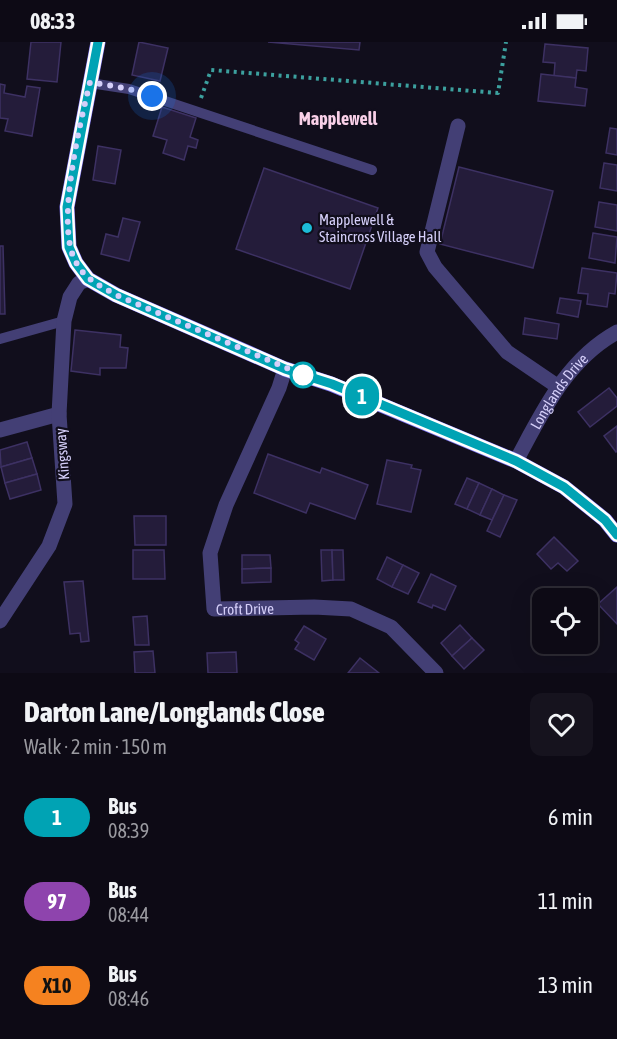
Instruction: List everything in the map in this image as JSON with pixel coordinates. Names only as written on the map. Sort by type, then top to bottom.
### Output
[{"type":"main road","points":[[98,42],[67,207],[69,247],[76,263],[88,279],[116,295],[285,369],[332,384],[516,461],[564,487],[605,520],[617,535]]},
{"type":"street","points":[[458,126],[428,252],[435,267],[507,352],[557,386]]},
{"type":"street","name":"Kingsway","points":[[0,621],[49,546],[65,504],[59,414],[64,321],[70,297],[79,283],[88,279]]},
{"type":"street","name":"Longlands Drive","points":[[516,461],[557,386],[568,373],[617,332]]},
{"type":"street","name":"Croft Drive","points":[[285,369],[226,505],[210,553],[214,609],[314,607],[351,609],[391,627],[436,673]]},
{"type":"street","points":[[0,430],[59,414]]},
{"type":"lane","points":[[90,82],[129,89],[372,170]]},
{"type":"lane","points":[[0,339],[64,321]]},
{"type":"path","points":[[196,111],[211,70],[498,93],[506,42]]},
{"type":"building","points":[[31,42],[61,42],[57,82],[27,79]]},
{"type":"building","points":[[139,42],[168,48],[160,81],[132,75]]},
{"type":"building","points":[[268,42],[360,42],[359,50]]},
{"type":"building","points":[[545,44],[588,48],[586,71],[577,70],[576,78],[554,76],[555,63],[543,62]]},
{"type":"building","points":[[541,74],[576,78],[575,87],[587,89],[585,106],[538,101]]},
{"type":"building","points":[[0,84],[5,85],[4,93],[25,97],[27,86],[40,88],[32,136],[5,131],[8,119],[0,118]]},
{"type":"building","points":[[162,107],[196,118],[190,137],[198,140],[196,148],[188,146],[184,160],[163,153],[167,140],[153,136]]},
{"type":"building","points":[[610,128],[617,129],[617,155],[606,153]]},
{"type":"building","points":[[98,146],[121,150],[115,184],[93,180]]},
{"type":"building","points":[[604,163],[617,165],[617,191],[600,188]]},
{"type":"building","points":[[459,167],[553,191],[533,268],[440,244]]},
{"type":"building","name":"Mapplewell & Staincross Village Hall","points":[[264,168],[378,208],[350,289],[236,249]]},
{"type":"building","points":[[599,202],[617,205],[617,231],[595,227]]},
{"type":"building","points":[[123,218],[140,222],[129,261],[101,254],[106,234],[118,237]]},
{"type":"building","points":[[593,233],[617,237],[615,263],[589,258]]},
{"type":"building","points":[[0,246],[3,246],[5,314],[0,314]]},
{"type":"building","points":[[582,268],[617,273],[615,294],[609,293],[607,307],[587,304],[588,294],[578,293]]},
{"type":"building","points":[[560,298],[581,301],[578,317],[557,313]]},
{"type":"building","points":[[525,318],[559,324],[557,339],[523,334]]},
{"type":"building","points":[[75,330],[121,335],[120,347],[128,348],[126,368],[100,368],[100,375],[71,371]]},
{"type":"building","points":[[609,388],[617,398],[617,406],[590,427],[578,412]]},
{"type":"building","points":[[617,426],[617,451],[616,452],[604,436]]},
{"type":"building","points":[[27,442],[32,458],[1,467],[0,450]]},
{"type":"building","points":[[268,454],[320,473],[322,468],[368,485],[355,519],[310,503],[306,513],[254,493]]},
{"type":"building","points":[[32,458],[37,474],[5,483],[1,467]]},
{"type":"building","points":[[387,460],[412,465],[411,468],[421,470],[411,512],[377,504]]},
{"type":"building","points":[[37,474],[41,490],[10,499],[5,483]]},
{"type":"building","points":[[467,478],[479,483],[467,509],[455,504]]},
{"type":"building","points":[[479,483],[492,489],[480,515],[467,509]]},
{"type":"building","points":[[492,489],[504,495],[492,520],[480,515]]},
{"type":"building","points":[[504,495],[517,500],[500,537],[487,531]]},
{"type":"building","points":[[134,516],[166,516],[166,545],[135,545]]},
{"type":"building","points":[[554,537],[578,561],[567,571],[558,563],[551,569],[537,554]]},
{"type":"building","points":[[133,550],[164,550],[165,579],[133,579]]},
{"type":"building","points":[[321,550],[332,550],[333,580],[322,581]]},
{"type":"building","points":[[332,550],[343,550],[344,580],[333,580]]},
{"type":"building","points":[[242,555],[270,555],[271,568],[242,569]]},
{"type":"building","points":[[387,557],[403,565],[392,587],[377,579]]},
{"type":"building","points":[[403,565],[419,573],[408,594],[392,587]]},
{"type":"building","points":[[271,568],[271,582],[242,583],[242,569]]},
{"type":"building","points":[[431,574],[456,586],[445,610],[418,602]]},
{"type":"building","points":[[83,581],[89,641],[81,642],[80,633],[70,634],[64,582]]},
{"type":"building","points":[[617,587],[617,624],[598,604]]},
{"type":"building","points":[[147,616],[149,645],[135,645],[133,617]]},
{"type":"building","points":[[460,625],[472,638],[452,656],[441,643]]},
{"type":"building","points":[[304,626],[326,639],[314,660],[295,649],[299,643],[295,640]]},
{"type":"building","points":[[472,638],[484,650],[464,669],[452,656]]},
{"type":"building","points":[[153,651],[155,673],[135,673],[134,652]]},
{"type":"building","points":[[236,652],[237,673],[208,673],[207,653]]},
{"type":"building","points":[[360,658],[379,673],[348,673]]},
{"type":"bus line","name":"1","points":[[98,42],[67,207],[69,247],[76,263],[88,279],[116,295],[285,369],[332,384],[516,461],[564,487],[605,520],[617,535]]},
{"type":"place","name":"Mapplewell & Staincross Village Hall","points":[[307,228]]},
{"type":"district","name":"Mapplewell","points":[[338,118]]},
{"type":"route","points":[[152,96],[90,82],[67,207],[69,247],[76,263],[88,279],[116,295],[303,375]]}]
